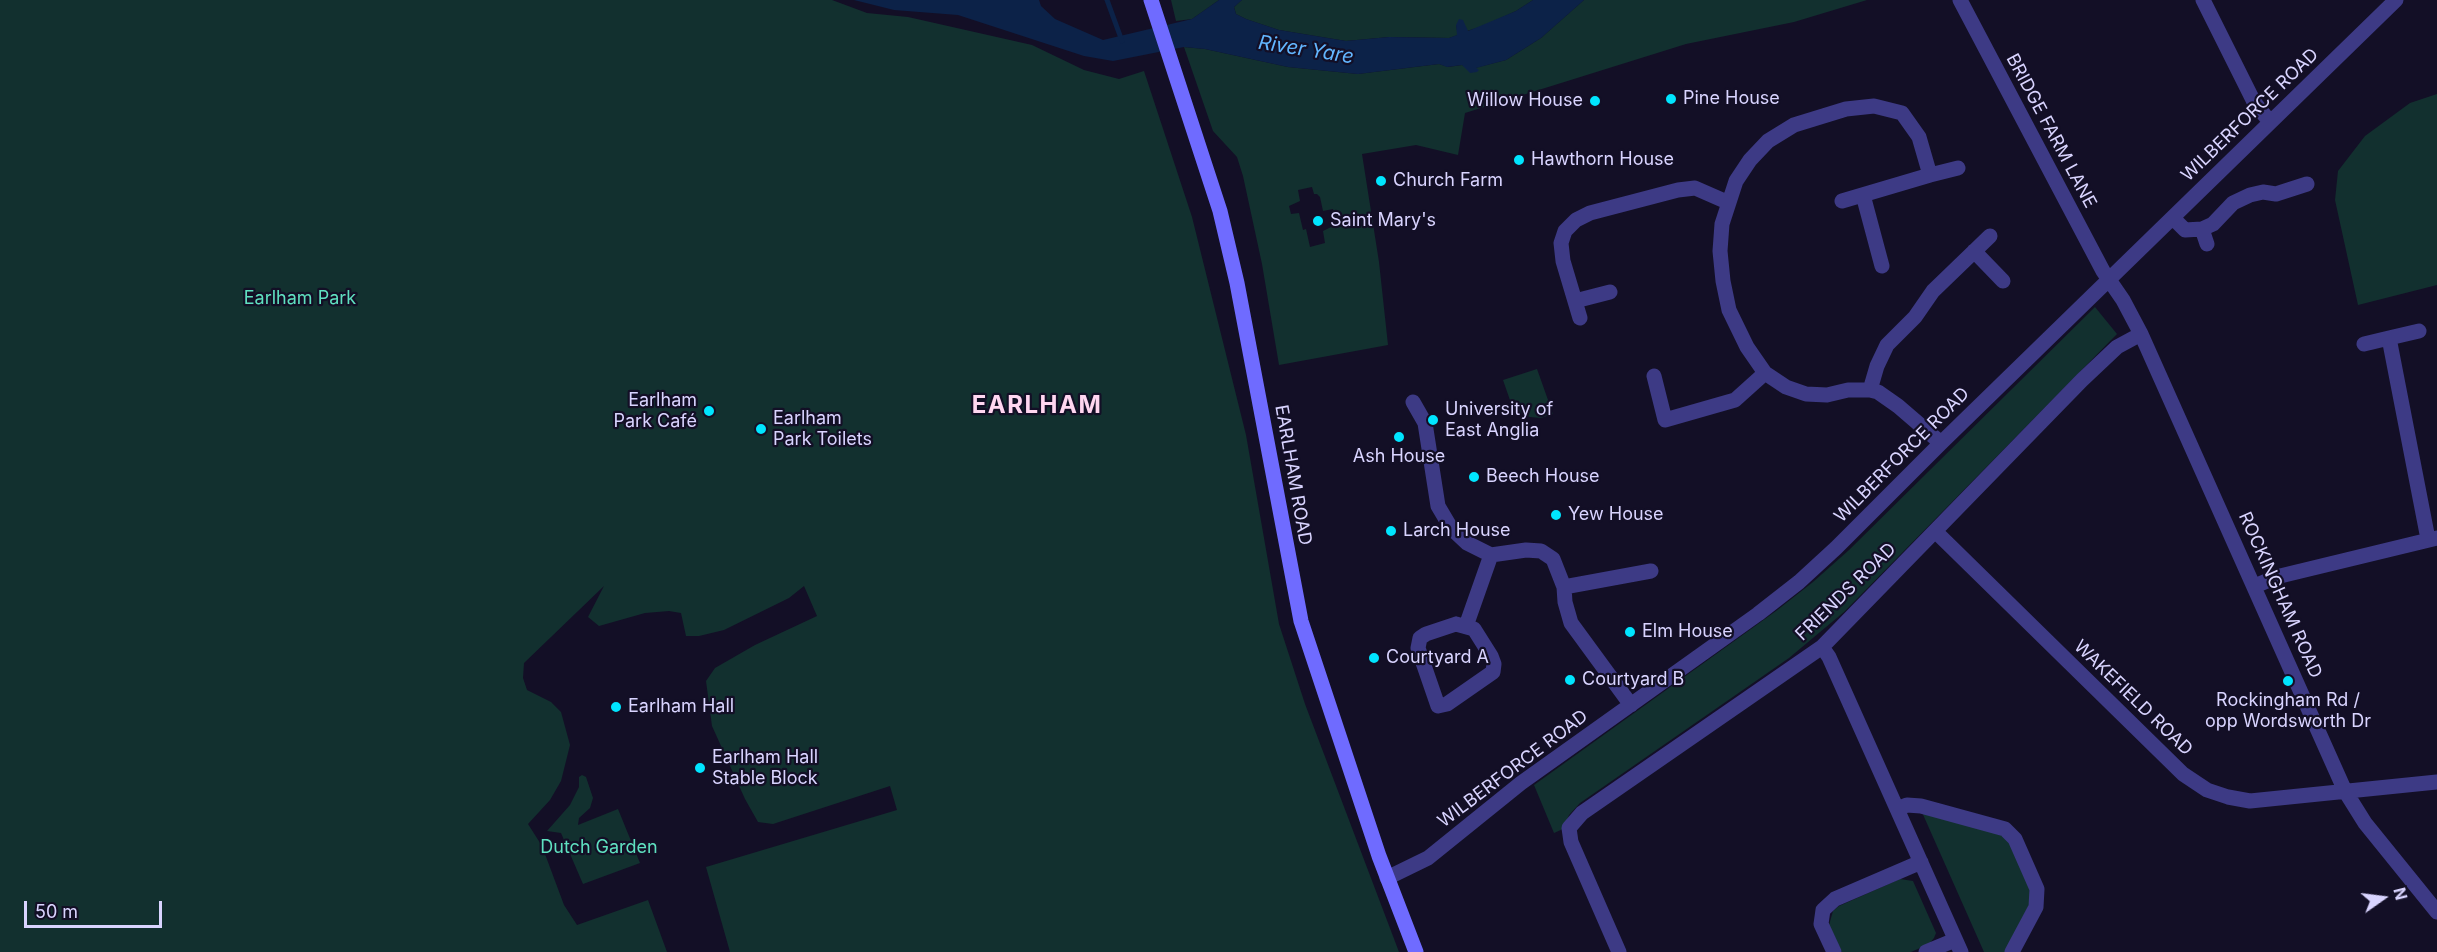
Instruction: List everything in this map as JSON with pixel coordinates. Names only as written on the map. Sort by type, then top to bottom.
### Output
[{"type":"main road","name":"EARLHAM ROAD","points":[[1151,0],[1220,211],[1238,283],[1301,621],[1387,878],[1416,952]]},
{"type":"street","name":"BRIDGE FARM LANE","points":[[1960,0],[2109,280]]},
{"type":"street","points":[[2203,0],[2254,102],[2270,122]]},
{"type":"street","name":"WILBERFORCE ROAD","points":[[1387,878],[1428,858],[1521,783],[1799,582],[2396,0]]},
{"type":"street","points":[[1930,175],[1919,137],[1902,113],[1874,106],[1846,110],[1794,125],[1768,141],[1736,181],[1727,202],[1722,224],[1720,251],[1729,310],[1747,347],[1765,373],[1786,387],[1806,394],[1827,395],[1848,390],[1878,392],[1941,443]]},
{"type":"street","points":[[1842,201],[1958,168]]},
{"type":"street","points":[[2173,218],[2185,230],[2202,229],[2213,224],[2233,203],[2250,195],[2263,192],[2276,194],[2307,184]]},
{"type":"street","points":[[1580,318],[1563,261],[1561,243],[1565,231],[1576,220],[1590,213],[1678,190],[1695,188],[1727,202]]},
{"type":"street","points":[[1863,195],[1881,266]]},
{"type":"street","points":[[2202,229],[2207,244]]},
{"type":"street","points":[[1870,390],[1877,366],[1887,345],[1915,317],[1933,291],[1990,236]]},
{"type":"street","points":[[1974,251],[2003,281]]},
{"type":"street","name":"ROCKINGHAM ROAD","points":[[2109,280],[2123,300],[2140,334],[2345,791],[2365,823],[2437,912]]},
{"type":"street","points":[[1575,301],[1610,292]]},
{"type":"street","points":[[2364,344],[2419,331]]},
{"type":"street","name":"FRIENDS ROAD","points":[[1619,952],[1571,842],[1569,828],[1582,813],[1822,647],[2082,380],[2117,346],[2140,334]]},
{"type":"street","points":[[2255,586],[2276,577],[2432,539],[2389,338]]},
{"type":"street","points":[[1654,376],[1665,420],[1735,400],[1765,373]]},
{"type":"street","points":[[1413,402],[1425,423],[1438,506],[1451,528],[1467,543],[1491,555],[1541,550],[1553,559],[1564,587],[1565,602],[1572,623],[1631,705]]},
{"type":"street","name":"WAKEFIELD ROAD","points":[[1935,531],[2175,767],[2206,790],[2228,798],[2250,801],[2437,782]]},
{"type":"street","points":[[1466,626],[1491,555]]},
{"type":"street","points":[[1564,587],[1651,571]]},
{"type":"street","points":[[1456,624],[1466,626],[1474,629],[1491,656],[1494,664],[1493,672],[1447,704],[1438,706],[1418,648],[1420,638],[1456,624]]},
{"type":"street","points":[[1822,647],[1829,657],[1958,946],[1926,952]]},
{"type":"street","points":[[1897,809],[1907,805],[1921,806],[2006,829],[2015,839],[2037,889],[2036,907],[2012,952]]},
{"type":"street","points":[[1834,952],[1821,924],[1823,910],[1835,899],[1921,862]]},
{"type":"green space","name":"Earlham Park","points":[[0,0],[832,0],[867,13],[908,17],[1032,45],[1084,70],[1119,79],[1144,71],[1192,217],[1246,435],[1279,624],[1305,704],[1399,952],[730,952],[706,867],[897,810],[890,786],[773,824],[758,822],[712,726],[706,681],[715,668],[755,645],[817,616],[804,586],[789,598],[724,630],[699,636],[686,636],[681,613],[669,611],[645,613],[599,626],[588,617],[604,586],[524,663],[523,678],[527,690],[551,702],[561,712],[570,745],[561,781],[550,800],[528,824],[542,846],[564,905],[577,925],[648,900],[667,952],[0,952]]},
{"type":"green space","points":[[1171,0],[1219,0],[1192,19],[1176,21]]},
{"type":"green space","points":[[1242,0],[1533,0],[1516,11],[1483,26],[1467,31],[1456,25],[1458,35],[1449,38],[1389,37],[1346,41],[1279,30],[1246,19],[1236,14],[1234,7]]},
{"type":"green space","points":[[1584,0],[1867,0],[1794,22],[1686,44],[1465,113],[1458,155],[1416,145],[1362,154],[1379,262],[1388,345],[1279,365],[1262,264],[1243,176],[1237,157],[1213,131],[1184,47],[1205,49],[1288,67],[1358,74],[1439,64],[1448,67],[1462,65],[1475,68],[1506,60],[1541,38]],"holes":[[[1312,187],[1314,194],[1320,197],[1323,211],[1333,209],[1337,224],[1323,231],[1325,243],[1310,247],[1299,213],[1291,214],[1289,206],[1300,201],[1298,190]]]},
{"type":"green space","points":[[2437,94],[2437,285],[2358,305],[2335,200],[2338,171],[2365,136],[2410,103]]},
{"type":"green space","points":[[2095,307],[2117,334],[1844,612],[1789,658],[1580,803],[1569,815],[1563,829],[1554,833],[1534,785],[1813,582],[1849,550]]},
{"type":"green space","points":[[1537,369],[1553,414],[1541,418],[1519,413],[1512,406],[1503,380]]},
{"type":"green space","name":"Dutch Garden","points":[[582,775],[586,777],[593,798],[590,808],[579,818],[578,825],[618,809],[640,863],[583,884],[561,833],[547,831],[570,805],[579,787],[579,777]]},
{"type":"green space","points":[[1921,810],[1998,832],[2009,840],[2030,889],[2030,903],[2005,952],[1984,952]]},
{"type":"green space","points":[[1900,879],[1913,881],[1936,933],[1934,938],[1929,944],[1911,952],[1842,952],[1829,925],[1833,911],[1839,906]]},
{"type":"water","name":"River Yare","points":[[854,0],[1039,0],[1041,6],[1055,19],[1103,40],[1192,19],[1219,0],[1242,0],[1234,7],[1236,14],[1246,19],[1279,30],[1346,41],[1389,37],[1449,38],[1457,35],[1456,25],[1459,19],[1463,20],[1468,31],[1516,11],[1533,0],[1584,0],[1541,38],[1506,60],[1476,68],[1479,70],[1477,72],[1470,73],[1462,65],[1447,67],[1439,64],[1358,74],[1288,67],[1205,49],[1184,47],[1113,61],[1084,56],[958,15],[894,10]]},
{"type":"waterway","points":[[1107,0],[1122,41]]},
{"type":"place","name":"Pine House","points":[[1671,99]]},
{"type":"place","name":"Willow House","points":[[1595,101]]},
{"type":"place","name":"Hawthorn House","points":[[1519,160]]},
{"type":"place","name":"Church Farm","points":[[1381,181]]},
{"type":"place","name":"Saint Mary's","points":[[1318,221]]},
{"type":"place","name":"Earlham Park Café","points":[[709,411]]},
{"type":"place","name":"University of East Anglia","points":[[1433,420]]},
{"type":"place","name":"Earlham Park Toilets","points":[[761,429]]},
{"type":"place","name":"Ash House","points":[[1399,437]]},
{"type":"place","name":"Beech House","points":[[1474,477]]},
{"type":"place","name":"Yew House","points":[[1556,515]]},
{"type":"place","name":"Larch House","points":[[1391,531]]},
{"type":"place","name":"Elm House","points":[[1630,632]]},
{"type":"place","name":"Courtyard A","points":[[1374,658]]},
{"type":"place","name":"Courtyard B","points":[[1570,680]]},
{"type":"place","name":"Rockingham Rd / opp Wordsworth Dr","points":[[2288,681]]},
{"type":"place","name":"Earlham Hall","points":[[616,707]]},
{"type":"place","name":"Earlham Hall Stable Block","points":[[700,768]]},
{"type":"district","name":"EARLHAM","points":[[1037,406]]}]
